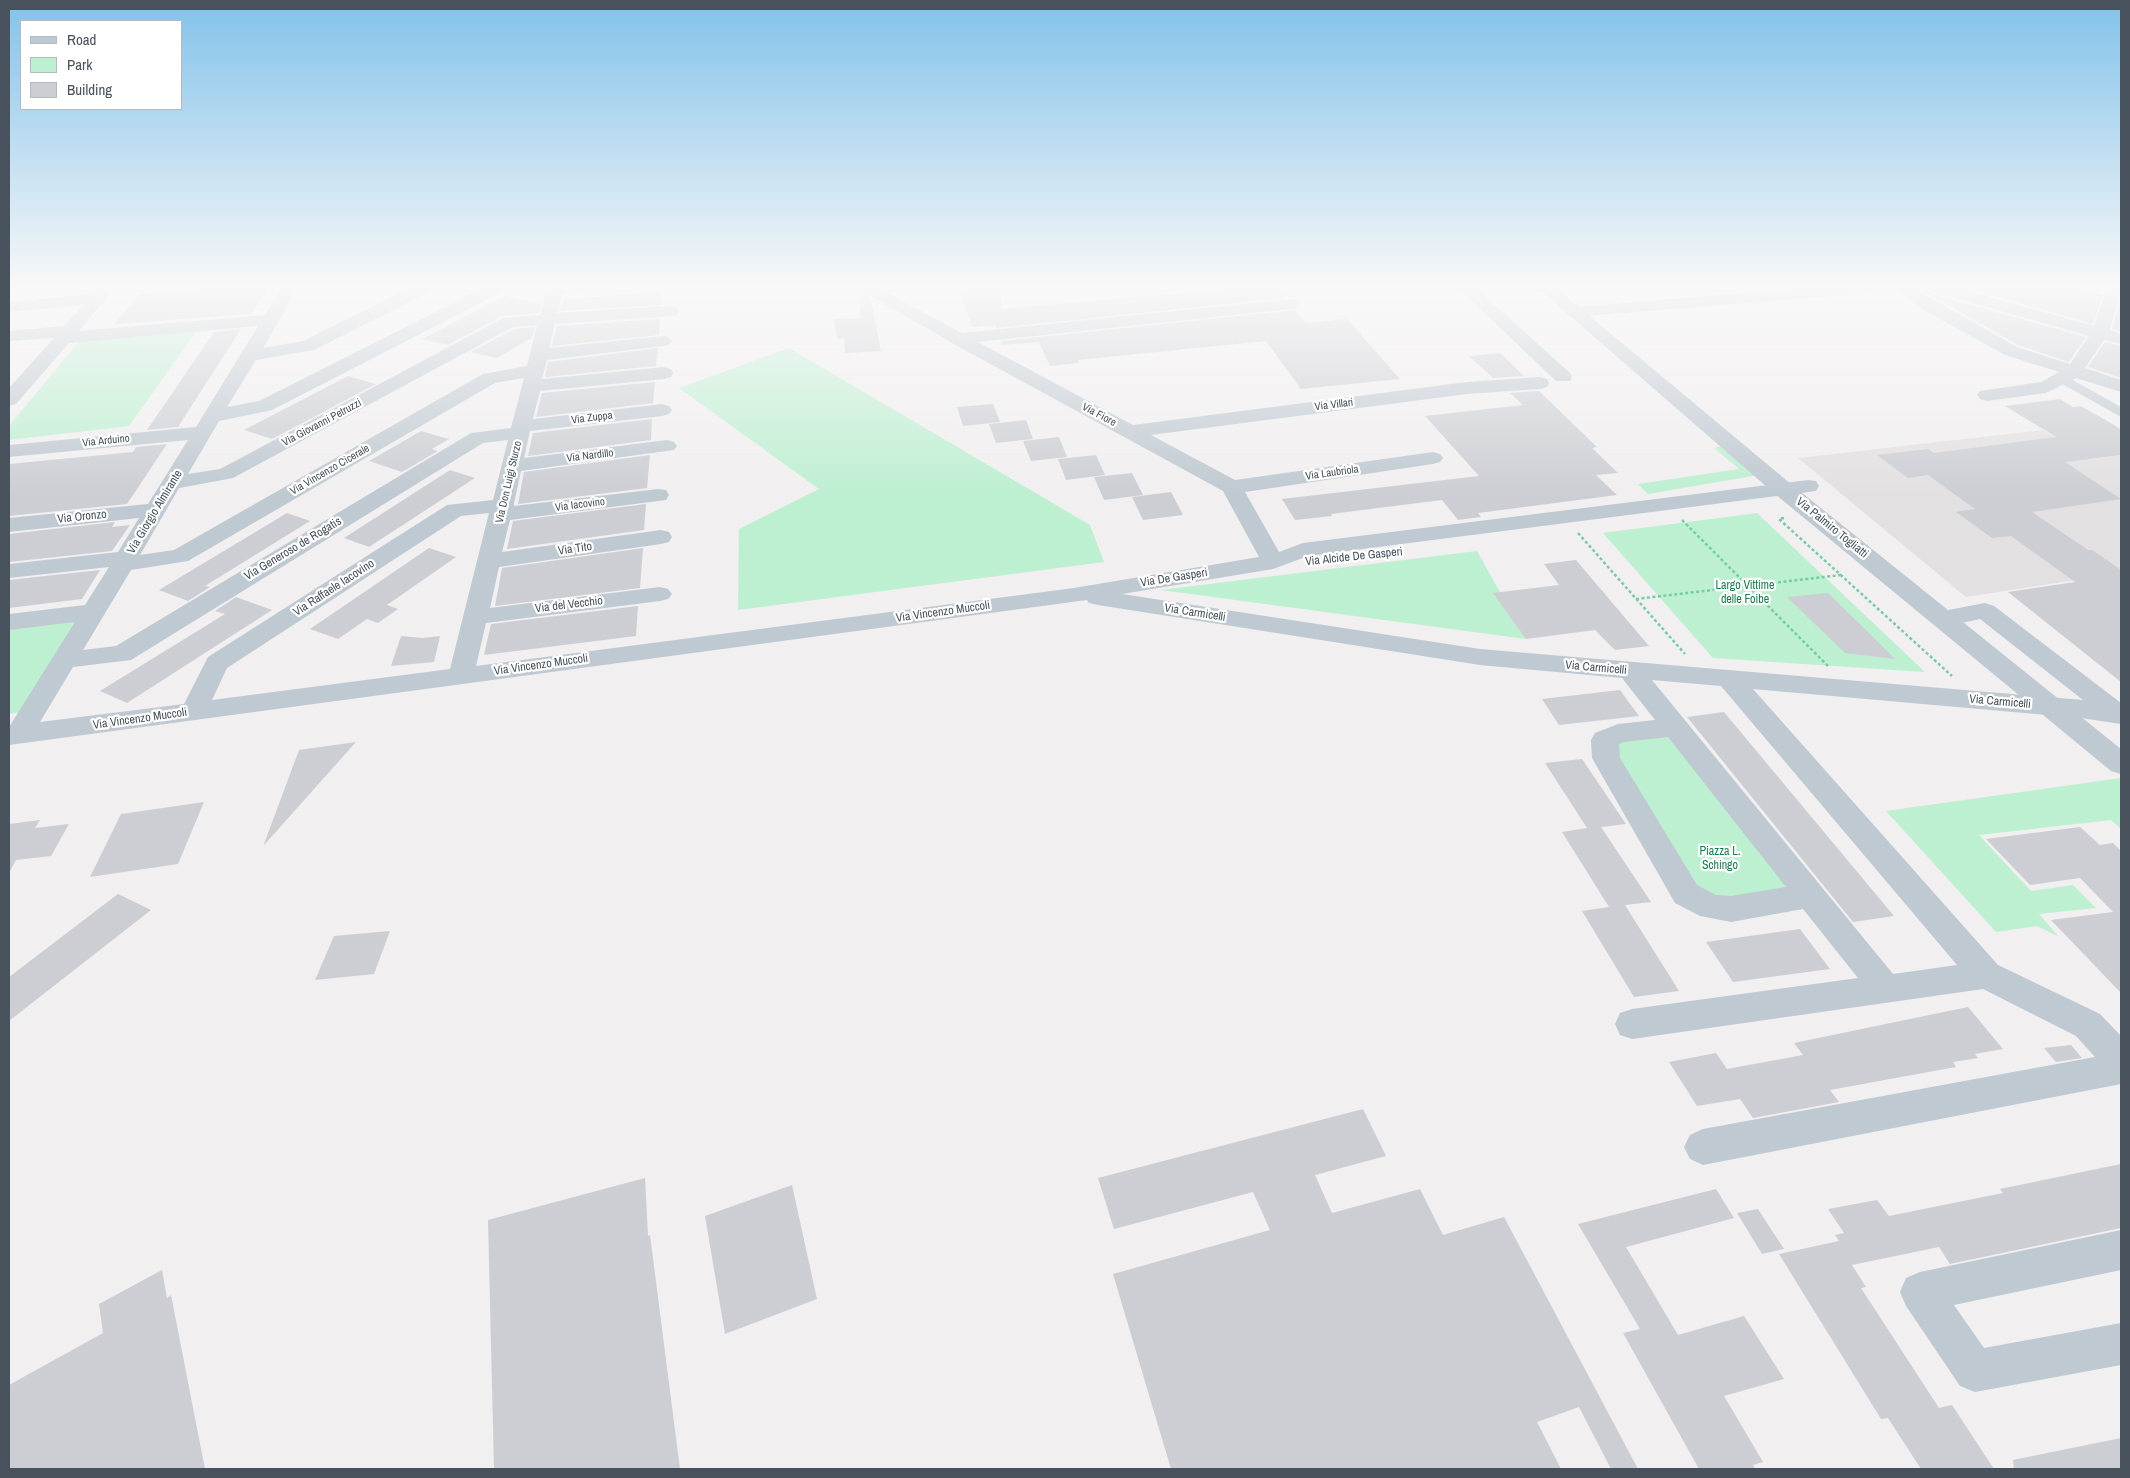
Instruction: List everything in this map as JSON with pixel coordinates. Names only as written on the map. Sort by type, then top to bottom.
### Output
[{"type":"street","points":[[12,394],[46,357]]},
{"type":"street","name":"Via Giorgio Almirante","points":[[14,736],[94,612],[249,357]]},
{"type":"street","name":"Via Arduino","points":[[9,451],[208,424],[265,406],[361,357]]},
{"type":"street","name":"Via Giovanni Petruzzi","points":[[172,484],[226,474],[444,357]]},
{"type":"street","name":"Via Don Luigi Sturzo","points":[[461,676],[539,357]]},
{"type":"street","points":[[536,371],[596,357]]},
{"type":"street","name":"Via Fiore","points":[[991,357],[1232,487]]},
{"type":"street","name":"Via Villari","points":[[1129,432],[1467,388],[1540,383],[1550,386],[1562,386],[1566,383],[1563,377],[1541,357]]},
{"type":"street","name":"Via Palmiro Togliatti","points":[[1637,357],[1953,617],[2053,707],[2121,764]]},
{"type":"street","points":[[2025,357],[2067,375],[2121,386]]},
{"type":"street","points":[[1987,395],[2046,387],[2067,375],[2081,357]]},
{"type":"street","points":[[536,371],[664,373]]},
{"type":"street","name":"Via Vincenzo Cicerale","points":[[9,571],[180,556],[490,378],[536,371]]},
{"type":"street","points":[[2067,375],[2121,413]]},
{"type":"street","name":"Via Zuppa","points":[[521,429],[662,410]]},
{"type":"street","name":"Via Generoso de Rogatis","points":[[64,660],[122,654],[478,437],[521,429]]},
{"type":"street","name":"Via Nardillo","points":[[513,466],[667,446]]},
{"type":"street","name":"Via Laubriola","points":[[1232,487],[1433,458]]},
{"type":"street","points":[[1232,487],[1273,562]]},
{"type":"street","name":"Via Iacovino","points":[[502,509],[658,495]]},
{"type":"street","name":"Via Alcide De Gasperi","points":[[1273,562],[1313,563],[1677,516],[1805,497]]},
{"type":"street","name":"Via Alcide De Gasperi","points":[[1273,562],[1303,550],[1805,497]]},
{"type":"street","name":"Via Raffaele Iacovino","points":[[194,712],[217,663],[455,510],[502,509]]},
{"type":"street","name":"Via Oronzo","points":[[9,525],[156,510]]},
{"type":"street","name":"Via Tito","points":[[490,561],[661,537]]},
{"type":"street","name":"Via De Gasperi","points":[[1074,595],[1273,562]]},
{"type":"street","name":"Via del Vecchio","points":[[477,617],[660,594]]},
{"type":"street","name":"Via Vincenzo Muccoli","points":[[14,736],[1074,595]]},
{"type":"street","name":"Via Carmicelli","points":[[1074,595],[1480,657],[2081,709],[2120,715]]},
{"type":"street","points":[[1953,617],[1985,611],[2120,715]]},
{"type":"street","points":[[9,622],[94,612]]},
{"type":"street","name":"Via Palmiro Togliatti","points":[[1953,617],[2081,709],[2121,742]]},
{"type":"street","points":[[1631,671],[1808,896],[1885,988]]},
{"type":"street","points":[[1717,678],[1986,975],[2088,1025],[2121,1060]]},
{"type":"street","points":[[1675,727],[1618,733],[1604,740],[1606,758],[1686,894],[1711,907],[1731,909],[1808,896]]},
{"type":"street","points":[[1632,1024],[1986,975]]},
{"type":"street","points":[[1703,1147],[2121,1068]]},
{"type":"street","points":[[2121,1250],[1920,1292],[1975,1371],[2121,1344]]},
{"type":"path","points":[[1805,497],[1779,519],[1980,700]]},
{"type":"path","points":[[1677,516],[1852,689]]},
{"type":"path","points":[[1574,529],[1636,599],[1717,678]]},
{"type":"path","points":[[1636,599],[1841,575]]},
{"type":"shaded area","points":[[2043,430],[2090,459],[2121,455],[2121,573],[1966,597],[1798,458]]},
{"type":"green space","points":[[66,357],[178,357],[129,426],[9,440],[9,426]]},
{"type":"green space","points":[[764,357],[804,357],[1090,525],[1104,562],[738,610],[739,529],[819,489],[679,388]]},
{"type":"green space","points":[[1725,445],[1759,475],[1648,494],[1638,484],[1739,469],[1714,448]]},
{"type":"green space","name":"Largo Vittime delle Foibe","points":[[1757,513],[1925,672],[1713,658],[1603,533]]},
{"type":"green space","points":[[1477,551],[1526,639],[1161,590]]},
{"type":"green space","points":[[79,619],[21,712],[9,714],[9,627]]},
{"type":"green space","name":"Piazza L. Schingo","points":[[1675,727],[1808,896],[1711,907],[1606,758],[1618,733]]},
{"type":"green space","points":[[2121,778],[2121,829],[2111,820],[1979,835],[2031,891],[2073,885],[2096,908],[2039,914],[2058,936],[2037,926],[1996,932],[1886,811]]},
{"type":"building","points":[[197,357],[223,357],[178,427],[147,430]]},
{"type":"building","points":[[587,357],[657,357],[656,366],[546,377],[548,362]]},
{"type":"building","points":[[1046,357],[1108,357],[1078,360],[1079,363],[1050,366]]},
{"type":"building","points":[[1278,357],[1381,357],[1400,379],[1301,389]]},
{"type":"building","points":[[1470,357],[1504,357],[1524,376],[1493,378]]},
{"type":"building","points":[[2054,357],[2072,357],[2069,362]]},
{"type":"building","points":[[2095,357],[2121,357],[2121,378],[2088,367]]},
{"type":"building","points":[[348,376],[376,384],[272,439],[244,430]]},
{"type":"building","points":[[655,382],[653,403],[536,417],[542,393]]},
{"type":"building","points":[[1539,391],[1597,447],[1592,448],[1618,473],[1596,475],[1617,495],[1478,513],[1481,517],[1458,520],[1442,500],[1295,520],[1282,499],[1479,476],[1425,416],[1523,405],[1510,393]]},
{"type":"building","points":[[2060,399],[2073,407],[2081,406],[2121,429],[2121,455],[2065,462],[2121,499],[2032,512],[2121,570],[2121,682],[2008,592],[2075,582],[2011,536],[1992,538],[1956,512],[1975,509],[1928,475],[1908,478],[1877,455],[1928,449],[1934,453],[2056,437],[2005,406]]},
{"type":"building","points":[[993,404],[1000,422],[963,426],[957,407]]},
{"type":"building","points":[[652,419],[651,440],[528,456],[533,433]]},
{"type":"building","points":[[1026,420],[1033,439],[996,443],[989,424]]},
{"type":"building","points":[[421,431],[449,439],[432,449],[438,451],[402,472],[369,461]]},
{"type":"building","points":[[1059,437],[1067,457],[1031,461],[1023,441]]},
{"type":"building","points":[[167,444],[127,504],[9,516],[9,464],[133,452],[136,447]]},
{"type":"building","points":[[650,455],[647,488],[518,504],[524,472]]},
{"type":"building","points":[[1096,455],[1105,475],[1066,480],[1058,459]]},
{"type":"building","points":[[450,470],[475,478],[369,547],[344,538]]},
{"type":"building","points":[[1132,473],[1143,495],[1104,500],[1094,477]]},
{"type":"building","points":[[1171,492],[1183,515],[1143,520],[1132,497]]},
{"type":"building","points":[[646,504],[644,530],[507,549],[513,521]]},
{"type":"building","points":[[287,513],[310,521],[205,586],[210,587],[188,601],[159,590]]},
{"type":"building","points":[[115,522],[112,527],[130,525],[112,551],[9,562],[9,534]]},
{"type":"building","points":[[429,548],[456,557],[387,605],[398,609],[378,623],[367,619],[338,639],[310,629]]},
{"type":"building","points":[[643,548],[640,588],[495,606],[502,568]]},
{"type":"building","points":[[1576,560],[1649,646],[1615,650],[1595,630],[1526,639],[1493,593],[1559,585],[1544,564]]},
{"type":"building","points":[[100,570],[82,599],[9,608],[9,580]]},
{"type":"building","points":[[1828,593],[1895,659],[1845,653],[1787,597]]},
{"type":"building","points":[[236,597],[272,610],[127,703],[100,691],[225,614],[215,611]]},
{"type":"building","points":[[638,606],[636,636],[484,655],[491,624]]},
{"type":"building","points":[[401,636],[422,638],[440,636],[434,662],[391,666]]},
{"type":"building","points":[[1620,690],[1639,716],[1559,725],[1542,699]]},
{"type":"building","points":[[1724,712],[1894,916],[1853,922],[1687,717]]},
{"type":"building","points":[[356,742],[265,844],[264,844],[299,750]]},
{"type":"building","points":[[1582,759],[1626,824],[1601,827],[1651,902],[1625,905],[1679,991],[1634,997],[1582,911],[1609,907],[1562,832],[1587,828],[1545,763]]},
{"type":"building","points":[[204,802],[178,864],[90,877],[121,814]]},
{"type":"building","points":[[40,820],[35,828],[69,824],[51,856],[16,860],[9,873],[9,824]]},
{"type":"building","points":[[2080,827],[2100,845],[2113,843],[2121,851],[2121,993],[2051,920],[2113,912],[2080,878],[2030,885],[1986,839]]},
{"type":"building","points":[[118,894],[151,910],[9,1021],[9,977]]},
{"type":"building","points":[[1800,929],[1830,969],[1733,982],[1706,942]]},
{"type":"building","points":[[390,931],[374,974],[315,980],[334,936]]},
{"type":"building","points":[[1968,1007],[2003,1049],[1975,1054],[1978,1058],[1953,1062],[1956,1067],[1830,1090],[1839,1102],[1753,1118],[1740,1099],[1697,1106],[1669,1062],[1716,1053],[1727,1069],[1803,1055],[1794,1043]]},
{"type":"building","points":[[2071,1045],[2082,1058],[2056,1062],[2044,1048]]},
{"type":"building","points":[[1363,1109],[1386,1156],[1315,1175],[1332,1213],[1420,1189],[1443,1235],[1504,1217],[1638,1469],[1611,1469],[1579,1407],[1537,1422],[1561,1469],[1171,1469],[1113,1274],[1270,1230],[1253,1192],[1114,1229],[1098,1178]]},
{"type":"building","points":[[2121,1164],[2121,1228],[1950,1264],[1939,1247],[1852,1265],[1866,1287],[1861,1288],[1939,1408],[1952,1405],[1994,1469],[1921,1469],[1888,1418],[1881,1419],[1779,1254],[1839,1241],[1835,1235],[1844,1233],[1828,1209],[1877,1200],[1889,1216],[2003,1193],[2000,1189]]},
{"type":"building","points":[[645,1178],[648,1236],[650,1235],[680,1469],[494,1469],[488,1220]]},
{"type":"building","points":[[792,1185],[817,1299],[725,1334],[705,1216]]},
{"type":"building","points":[[1716,1189],[1734,1218],[1626,1247],[1678,1335],[1744,1316],[1784,1379],[1724,1396],[1763,1462],[1753,1465],[1755,1469],[1699,1469],[1623,1333],[1640,1329],[1578,1224]]},
{"type":"building","points":[[1758,1209],[1784,1249],[1762,1254],[1737,1213]]},
{"type":"building","points":[[162,1270],[167,1298],[171,1295],[205,1469],[9,1469],[9,1385],[103,1333],[99,1304]]},
{"type":"building","points":[[2121,1438],[2121,1469],[2014,1469],[2013,1460]]}]
